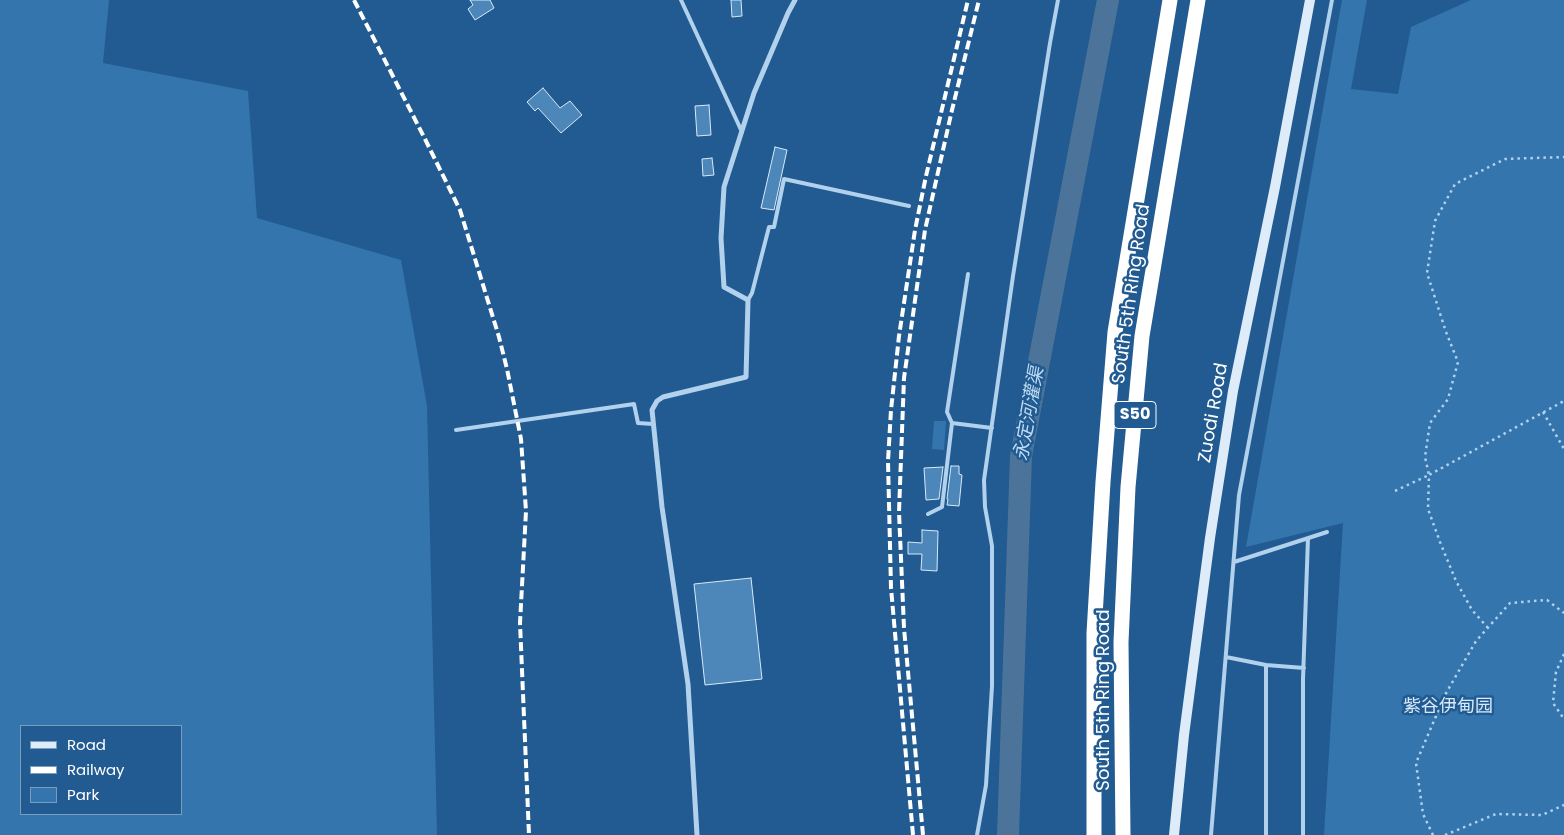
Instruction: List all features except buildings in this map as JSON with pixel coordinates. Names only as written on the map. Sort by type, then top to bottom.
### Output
[{"type":"highway","name":"South 5th Ring Road","points":[[1094,835],[1094,633],[1103,482],[1115,332],[1170,0]]},
{"type":"highway","name":"South 5th Ring Road","points":[[1123,835],[1121,642],[1128,487],[1142,336],[1198,0]]},
{"type":"main road","name":"Zuodi Road","points":[[1174,835],[1188,706],[1210,538],[1233,391],[1275,187],[1310,0]]},
{"type":"street","points":[[697,835],[688,684],[662,507],[652,410],[663,397],[746,377],[748,300],[724,287],[721,238],[724,187],[754,93],[795,0]]},
{"type":"lane","points":[[681,0],[742,132]]},
{"type":"lane","points":[[977,835],[986,785],[992,686],[992,546],[984,507],[984,480],[1018,247],[1058,0]]},
{"type":"lane","points":[[1211,835],[1239,495],[1332,0]]},
{"type":"lane","points":[[748,300],[752,293],[769,227],[774,227],[784,179],[909,206]]},
{"type":"lane","points":[[928,514],[942,507],[952,423],[947,412],[968,274]]},
{"type":"lane","points":[[456,430],[634,404],[638,423],[653,424]]},
{"type":"lane","points":[[952,423],[992,428]]},
{"type":"lane","points":[[1234,562],[1327,532]]},
{"type":"lane","points":[[1303,835],[1304,668],[1308,538]]},
{"type":"lane","points":[[1226,657],[1266,666],[1304,668]]},
{"type":"lane","points":[[1266,666],[1266,835]]},
{"type":"path","points":[[1488,628],[1472,610],[1456,582],[1428,509],[1429,475],[1425,457],[1430,423],[1448,399],[1458,362],[1427,273],[1435,221],[1455,184],[1505,159],[1564,157]]},
{"type":"path","points":[[1395,491],[1429,475],[1564,401]]},
{"type":"path","points":[[1544,412],[1564,449]]},
{"type":"path","points":[[1433,835],[1423,814],[1416,763],[1445,696],[1476,641],[1510,603],[1547,600],[1564,613]]},
{"type":"path","points":[[1564,654],[1556,672],[1553,703],[1564,719]]},
{"type":"path","points":[[1445,835],[1496,814],[1542,815],[1564,806]]},
{"type":"green space","points":[[0,0],[109,0],[103,63],[248,91],[257,218],[401,260],[427,406],[437,835],[0,835]]},
{"type":"green space","name":"紫谷伊甸园","points":[[1342,0],[1367,0],[1351,89],[1398,94],[1411,27],[1471,0],[1564,0],[1564,835],[1324,835],[1343,523],[1246,547]]},
{"type":"green space","points":[[934,421],[946,421],[944,450],[932,449]]},
{"type":"waterway","name":"永定河灌渠","points":[[1008,835],[1021,456],[1108,0]]},
{"type":"railway","points":[[354,0],[460,210],[507,369],[521,439],[526,511],[520,623],[529,835]]},
{"type":"railway","points":[[913,835],[891,588],[888,461],[891,410],[899,336],[915,230],[968,0]]},
{"type":"railway","points":[[923,835],[904,628],[899,512],[904,378],[925,230],[979,0]]}]
